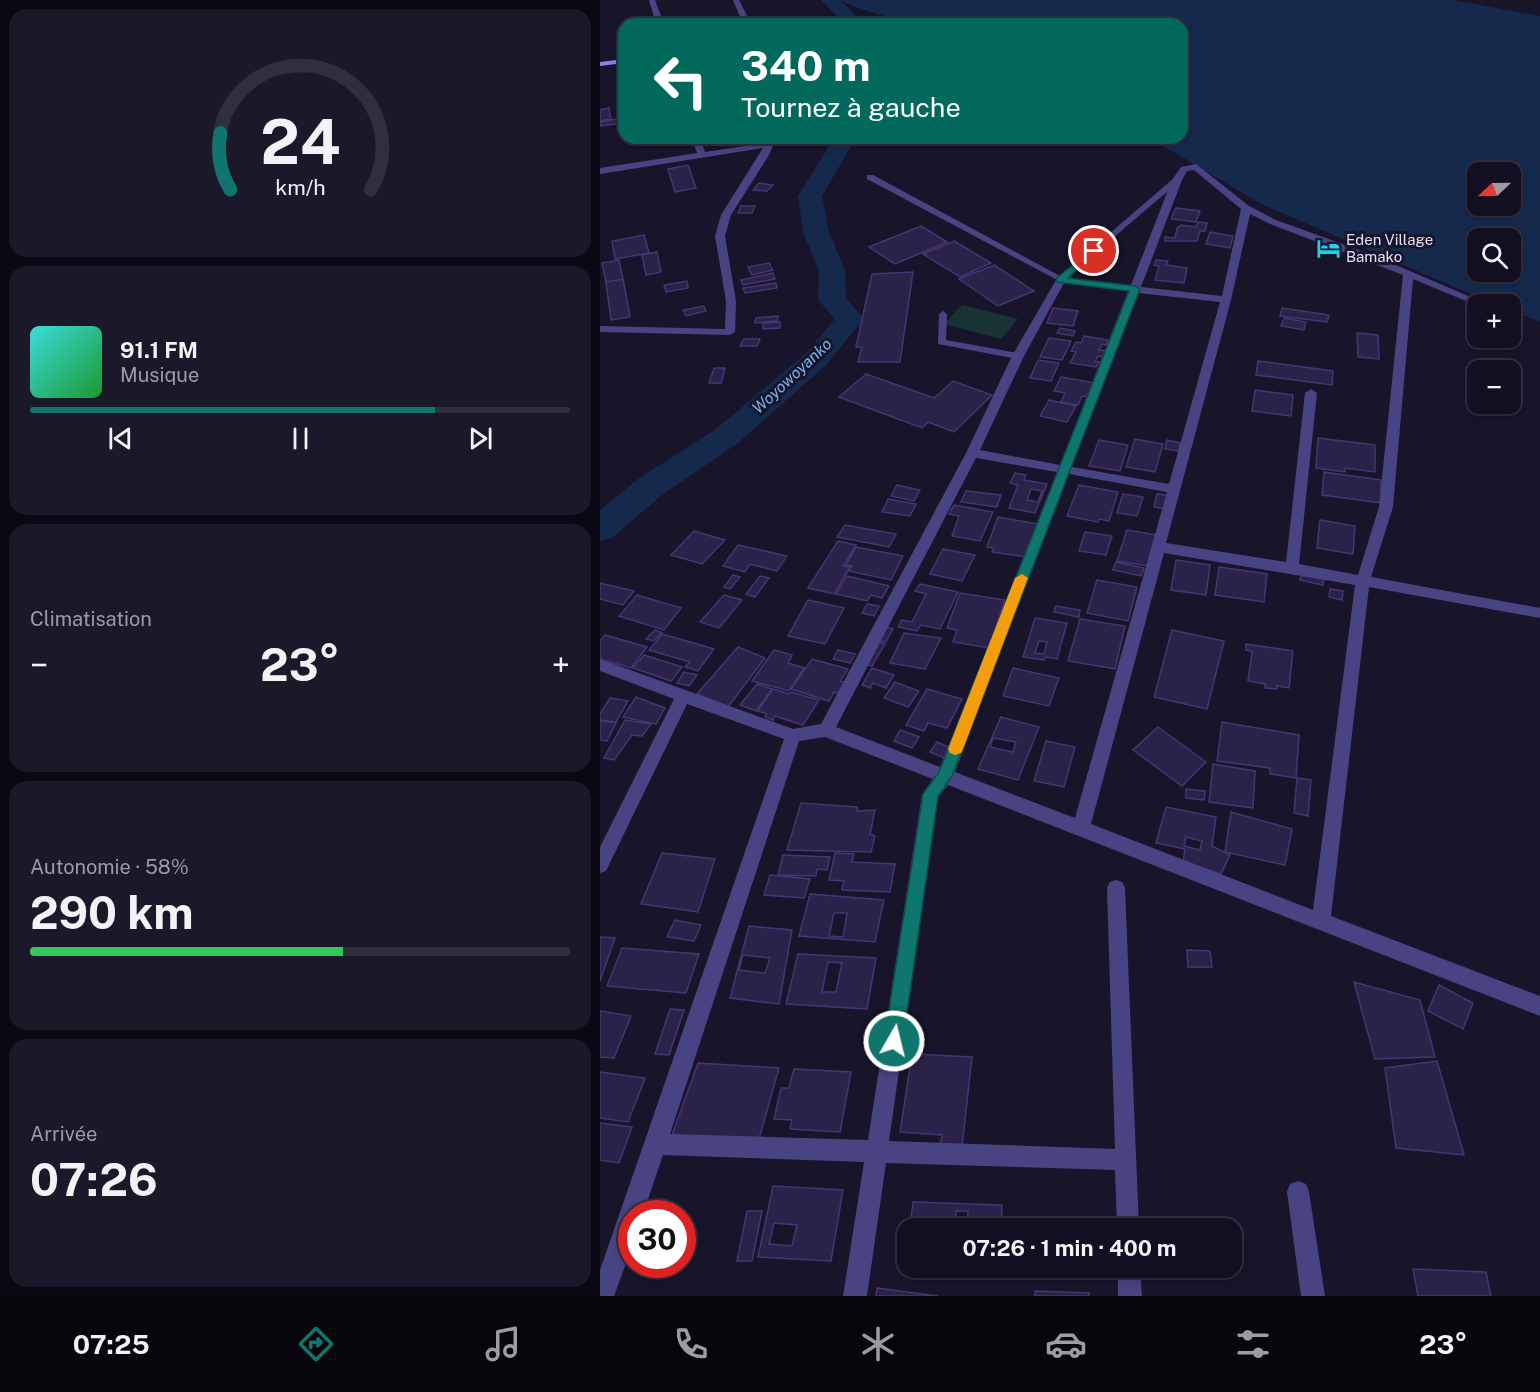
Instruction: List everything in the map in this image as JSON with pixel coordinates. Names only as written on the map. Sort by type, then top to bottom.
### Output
[{"type":"street","points":[[652,0],[658,18]]},
{"type":"street","points":[[736,0],[744,18]]},
{"type":"street","points":[[600,58],[618,56]]},
{"type":"street","points":[[600,64],[618,61]]},
{"type":"street","points":[[698,144],[702,155]]},
{"type":"street","points":[[600,171],[756,144]]},
{"type":"street","points":[[600,329],[730,332],[731,301],[720,236],[726,215],[770,144]]},
{"type":"street","points":[[855,1296],[930,794],[945,776],[1177,180],[1184,169],[1196,167],[1246,208],[1273,222],[1467,298]]},
{"type":"street","points":[[1081,828],[1226,300],[1246,208]]},
{"type":"street","points":[[1321,921],[1363,581],[1386,507],[1408,273]]},
{"type":"street","points":[[826,730],[972,453],[1018,356],[1061,280],[1226,300]]},
{"type":"street","points":[[1292,568],[1311,393]]},
{"type":"street","points":[[972,453],[1174,489]]},
{"type":"street","points":[[1158,547],[1292,568],[1540,613]]},
{"type":"street","points":[[600,665],[793,736],[826,730],[1540,1006]]},
{"type":"street","points":[[600,865],[683,696]]},
{"type":"street","points":[[637,1200],[793,736]]},
{"type":"street","points":[[1116,888],[1128,1218]]},
{"type":"street","points":[[657,1144],[1126,1160]]},
{"type":"street","points":[[1298,1192],[1312,1296]]},
{"type":"street","points":[[602,1296],[618,1252]]},
{"type":"street","points":[[1130,1278],[1130,1296]]},
{"type":"lane","points":[[870,177],[1061,280],[1177,180]]},
{"type":"lane","points":[[944,314],[941,342],[1018,356]]},
{"type":"green space","points":[[962,305],[1018,319],[1001,339],[944,324]]},
{"type":"water","points":[[838,0],[1453,0],[1540,16],[1540,321],[1521,314],[1521,294],[1471,294],[1261,204],[1160,144],[1188,144],[1188,18],[892,18]]},
{"type":"building","points":[[609,108],[611,119],[600,121],[600,110]]},
{"type":"building","points":[[618,119],[618,124],[600,126],[600,122]]},
{"type":"building","points":[[688,165],[696,188],[675,192],[668,169]]},
{"type":"building","points":[[759,183],[773,185],[767,191],[753,190]]},
{"type":"building","points":[[741,206],[755,206],[752,213],[738,213]]},
{"type":"building","points":[[1176,208],[1200,211],[1196,222],[1171,219]]},
{"type":"building","points":[[1198,222],[1207,223],[1205,231],[1200,231],[1197,241],[1165,241],[1165,237],[1175,238],[1177,228],[1181,225],[1196,227]]},
{"type":"building","points":[[921,226],[947,242],[895,264],[869,247]]},
{"type":"building","points":[[1210,232],[1233,236],[1230,248],[1206,244]]},
{"type":"building","points":[[644,235],[649,253],[615,259],[612,241]]},
{"type":"building","points":[[954,241],[991,263],[960,277],[923,254]]},
{"type":"building","points":[[657,252],[661,272],[646,275],[642,255]]},
{"type":"building","points":[[619,260],[623,279],[606,282],[602,263]]},
{"type":"building","points":[[1156,260],[1168,261],[1166,265],[1187,268],[1184,283],[1155,280],[1159,266],[1154,265]]},
{"type":"building","points":[[769,263],[773,270],[752,275],[748,267]]},
{"type":"building","points":[[994,265],[1034,291],[998,306],[959,279]]},
{"type":"building","points":[[913,272],[900,362],[858,362],[862,347],[856,347],[872,274]]},
{"type":"building","points":[[773,273],[775,279],[743,285],[741,280]]},
{"type":"building","points":[[623,279],[630,317],[611,320],[606,282]]},
{"type":"building","points":[[687,281],[688,288],[666,292],[664,285]]},
{"type":"building","points":[[776,283],[777,288],[745,293],[743,288]]},
{"type":"building","points":[[704,306],[706,311],[686,316],[683,310]]},
{"type":"building","points":[[1053,308],[1078,311],[1073,326],[1047,323]]},
{"type":"building","points":[[1282,308],[1329,315],[1327,322],[1280,316]]},
{"type":"building","points":[[778,316],[777,321],[755,323],[756,318]]},
{"type":"building","points":[[1284,318],[1306,322],[1304,330],[1281,326]]},
{"type":"building","points":[[780,322],[780,328],[763,329],[763,323]]},
{"type":"building","points":[[1060,328],[1075,331],[1073,336],[1057,333]]},
{"type":"building","points":[[1357,333],[1378,335],[1379,359],[1358,357]]},
{"type":"building","points":[[1084,336],[1108,340],[1106,345],[1102,344],[1099,350],[1106,351],[1103,357],[1098,356],[1095,361],[1099,362],[1096,367],[1070,363],[1076,352],[1071,351],[1076,342],[1081,343]]},
{"type":"building","points":[[1049,338],[1071,341],[1062,360],[1040,357]]},
{"type":"building","points":[[744,339],[760,339],[757,346],[740,346]]},
{"type":"building","points":[[1038,360],[1059,363],[1051,381],[1030,378]]},
{"type":"building","points":[[1258,361],[1333,371],[1332,385],[1256,375]]},
{"type":"building","points":[[714,368],[725,368],[721,383],[709,383]]},
{"type":"building","points":[[866,374],[934,398],[953,381],[992,395],[954,432],[928,422],[922,428],[839,397]]},
{"type":"building","points":[[1061,377],[1095,383],[1089,397],[1082,396],[1078,405],[1061,402],[1065,393],[1054,391]]},
{"type":"building","points":[[1255,390],[1293,395],[1291,416],[1252,411]]},
{"type":"building","points":[[1049,400],[1076,406],[1067,422],[1040,416]]},
{"type":"building","points":[[1318,438],[1375,445],[1375,472],[1345,468],[1345,472],[1316,468]]},
{"type":"building","points":[[1135,439],[1163,444],[1155,472],[1126,467]]},
{"type":"building","points":[[1099,440],[1128,445],[1120,471],[1089,466]]},
{"type":"building","points":[[1167,440],[1180,443],[1178,451],[1165,449]]},
{"type":"building","points":[[1324,472],[1381,480],[1381,503],[1322,495]]},
{"type":"building","points":[[1015,473],[1026,475],[1024,480],[1047,484],[1035,513],[1009,508],[1018,485],[1010,483]],"holes":[[[1031,489],[1042,491],[1038,502],[1027,500]]]},
{"type":"building","points":[[897,485],[920,490],[914,501],[891,496]]},
{"type":"building","points":[[1079,485],[1118,492],[1109,521],[1099,519],[1098,522],[1067,516]]},
{"type":"building","points":[[966,491],[1001,495],[997,507],[961,502]]},
{"type":"building","points":[[1123,494],[1143,497],[1137,516],[1117,513]]},
{"type":"building","points":[[1157,494],[1167,495],[1164,509],[1154,507]]},
{"type":"building","points":[[888,499],[916,504],[910,516],[882,512]]},
{"type":"building","points":[[954,505],[993,512],[980,541],[952,536],[959,516],[949,514]]},
{"type":"building","points":[[998,517],[1038,524],[1027,557],[992,552],[994,548],[987,547]]},
{"type":"building","points":[[1320,520],[1355,526],[1353,554],[1317,548]]},
{"type":"building","points":[[845,525],[896,534],[889,547],[837,537]]},
{"type":"building","points":[[1127,530],[1157,535],[1148,566],[1117,561]]},
{"type":"building","points":[[694,531],[725,540],[702,564],[671,555]]},
{"type":"building","points":[[1085,532],[1112,536],[1106,555],[1079,551]]},
{"type":"building","points":[[838,541],[856,545],[843,566],[850,567],[834,594],[808,588]]},
{"type":"building","points":[[738,545],[787,556],[777,571],[750,564],[745,572],[723,566]]},
{"type":"building","points":[[856,547],[903,556],[891,580],[849,571],[852,566],[846,565]]},
{"type":"building","points":[[943,549],[975,555],[962,581],[930,574]]},
{"type":"building","points":[[1176,560],[1210,565],[1206,595],[1171,590]]},
{"type":"building","points":[[1116,562],[1144,568],[1141,576],[1113,570]]},
{"type":"building","points":[[1219,567],[1267,574],[1264,602],[1215,595]]},
{"type":"building","points":[[1302,572],[1324,577],[1323,585],[1300,580]]},
{"type":"building","points":[[733,575],[740,577],[730,589],[724,587]]},
{"type":"building","points":[[760,576],[769,578],[755,597],[746,594]]},
{"type":"building","points":[[847,576],[889,586],[882,598],[871,595],[867,601],[836,594]]},
{"type":"building","points":[[1097,580],[1137,587],[1128,621],[1087,613]]},
{"type":"building","points":[[600,583],[634,591],[623,605],[600,599]]},
{"type":"building","points":[[920,584],[958,592],[940,629],[921,625],[917,631],[898,627],[902,620],[912,622],[926,594],[915,591]]},
{"type":"building","points":[[1330,589],[1343,591],[1342,600],[1329,597]]},
{"type":"building","points":[[960,593],[1005,600],[989,648],[953,642],[957,630],[947,628]]},
{"type":"building","points":[[637,595],[681,608],[664,630],[619,616]]},
{"type":"building","points":[[724,595],[742,600],[719,628],[700,622]]},
{"type":"building","points":[[808,600],[844,608],[825,644],[788,636]]},
{"type":"building","points":[[867,604],[879,606],[874,616],[862,613]]},
{"type":"building","points":[[1056,606],[1080,610],[1079,617],[1054,612]]},
{"type":"building","points":[[1035,618],[1067,623],[1057,659],[1023,657]],"holes":[[[1039,641],[1047,642],[1044,654],[1035,653]]]},
{"type":"building","points":[[1080,619],[1125,626],[1115,669],[1068,661]]},
{"type":"building","points":[[883,626],[893,629],[886,642],[875,640]]},
{"type":"building","points":[[655,630],[662,633],[653,641],[646,639]]},
{"type":"building","points":[[1172,630],[1224,641],[1207,709],[1154,697]]},
{"type":"building","points":[[904,633],[941,638],[925,669],[890,663]]},
{"type":"building","points":[[662,634],[714,649],[698,671],[685,667],[690,662],[649,650]]},
{"type":"building","points":[[605,635],[647,647],[631,668],[600,659],[600,641]]},
{"type":"building","points":[[875,641],[885,644],[872,666],[862,664]]},
{"type":"building","points":[[1246,644],[1293,651],[1289,688],[1277,686],[1277,689],[1265,688],[1265,684],[1248,681],[1252,651],[1246,650]]},
{"type":"building","points":[[738,647],[765,658],[728,707],[697,694]]},
{"type":"building","points":[[774,650],[792,655],[788,663],[804,668],[789,691],[752,681]]},
{"type":"building","points":[[838,650],[855,654],[850,663],[833,659]]},
{"type":"building","points":[[644,655],[682,667],[671,681],[633,668]]},
{"type":"building","points":[[812,659],[848,669],[840,681],[849,684],[842,695],[834,692],[829,701],[791,689]]},
{"type":"building","points":[[872,668],[894,675],[886,688],[873,683],[870,688],[862,685]]},
{"type":"building","points":[[1013,668],[1059,678],[1049,706],[1003,696]]},
{"type":"building","points":[[684,672],[697,675],[689,686],[677,683]]},
{"type":"building","points":[[895,682],[919,691],[908,707],[884,698]]},
{"type":"building","points":[[757,684],[772,689],[756,711],[740,705]]},
{"type":"building","points":[[773,689],[819,700],[803,725],[775,716],[773,720],[765,717],[767,714],[758,711]]},
{"type":"building","points":[[927,689],[962,699],[947,728],[928,723],[924,731],[906,725]]},
{"type":"building","points":[[636,697],[665,708],[656,724],[623,717]]},
{"type":"building","points":[[610,698],[628,701],[616,722],[600,720],[600,714]]},
{"type":"building","points":[[1001,717],[1039,727],[1018,780],[978,769]],"holes":[[[993,738],[1016,742],[1013,752],[990,747]]]},
{"type":"building","points":[[625,720],[651,724],[642,736],[632,735],[614,760],[604,758]]},
{"type":"building","points":[[600,721],[616,723],[607,741],[600,740]]},
{"type":"building","points":[[1222,722],[1299,735],[1296,778],[1270,774],[1270,768],[1217,761]]},
{"type":"building","points":[[1158,727],[1206,762],[1182,786],[1133,750]]},
{"type":"building","points":[[900,730],[919,737],[912,748],[894,741]]},
{"type":"building","points":[[1046,741],[1075,747],[1064,787],[1034,781]]},
{"type":"building","points":[[937,742],[951,748],[944,758],[930,752]]},
{"type":"building","points":[[1213,764],[1255,771],[1253,808],[1209,802]]},
{"type":"building","points":[[1297,778],[1311,780],[1308,816],[1294,813]]},
{"type":"building","points":[[1186,789],[1205,791],[1204,800],[1186,798]]},
{"type":"building","points":[[801,803],[857,807],[857,811],[875,810],[870,834],[875,836],[871,852],[787,850]]},
{"type":"building","points":[[1166,807],[1216,817],[1212,846],[1230,855],[1221,874],[1183,862],[1185,849],[1156,843]],"holes":[[[1186,837],[1202,841],[1200,850],[1184,846]]]},
{"type":"building","points":[[1231,812],[1292,829],[1285,865],[1225,852]]},
{"type":"building","points":[[662,853],[715,859],[698,912],[641,904]]},
{"type":"building","points":[[835,853],[854,854],[852,862],[895,864],[890,892],[842,890],[844,881],[829,880]]},
{"type":"building","points":[[783,855],[830,857],[827,870],[817,869],[816,876],[778,875]]},
{"type":"building","points":[[770,875],[810,879],[804,898],[764,895]]},
{"type":"building","points":[[810,894],[884,900],[875,942],[799,936]],"holes":[[[834,913],[847,913],[843,937],[829,936]]]},
{"type":"building","points":[[675,920],[701,925],[694,941],[667,937]]},
{"type":"building","points":[[749,926],[792,930],[779,1004],[730,998]],"holes":[[[743,955],[770,958],[765,973],[739,970]]]},
{"type":"building","points":[[600,937],[615,938],[600,981]]},
{"type":"building","points":[[622,948],[699,954],[686,993],[607,986]]},
{"type":"building","points":[[1187,950],[1210,951],[1212,967],[1188,967]]},
{"type":"building","points":[[798,954],[876,958],[867,1009],[786,1004]],"holes":[[[828,962],[842,963],[836,992],[822,992]]]},
{"type":"building","points":[[1354,982],[1420,1000],[1435,1057],[1375,1059]]},
{"type":"building","points":[[1439,985],[1473,1003],[1463,1029],[1428,1011]]},
{"type":"building","points":[[670,1009],[684,1010],[669,1055],[655,1054]]},
{"type":"building","points":[[600,1011],[631,1016],[614,1058],[600,1057]]},
{"type":"building","points":[[912,1054],[972,1057],[962,1147],[940,1146],[942,1135],[900,1132]]},
{"type":"building","points":[[1437,1061],[1464,1155],[1396,1148],[1385,1068]]},
{"type":"building","points":[[698,1063],[779,1068],[757,1146],[672,1135]]},
{"type":"building","points":[[794,1069],[851,1072],[840,1132],[790,1129],[792,1120],[774,1119],[781,1088],[789,1088]]},
{"type":"building","points":[[600,1072],[645,1078],[628,1122],[600,1118]]},
{"type":"building","points":[[600,1123],[632,1127],[619,1163],[600,1160]]},
{"type":"building","points":[[773,1186],[843,1190],[831,1261],[758,1257]],"holes":[[[774,1223],[797,1225],[792,1246],[769,1244]]]},
{"type":"building","points":[[913,1202],[1002,1205],[1001,1218],[968,1218],[968,1211],[956,1211],[956,1218],[911,1218]]},
{"type":"building","points":[[747,1211],[762,1211],[752,1261],[737,1261]]},
{"type":"building","points":[[1413,1269],[1486,1272],[1491,1296],[1418,1296]]},
{"type":"building","points":[[877,1288],[938,1296],[876,1296]]},
{"type":"building","points":[[1035,1291],[1089,1293],[1089,1296],[1035,1296]]},
{"type":"waterway","name":"Woyowoyanko","points":[[830,0],[849,18]]},
{"type":"waterway","name":"Woyowoyanko","points":[[600,529],[650,487],[727,436],[815,360],[850,319],[832,300],[832,271],[816,232],[810,196],[841,144]]},
{"type":"slow traffic","points":[[955,749],[1022,578]]},
{"type":"place","name":"Eden Village Bamako","points":[[1328,248]]},
{"type":"route","points":[[894,1041],[930,794],[945,776],[1135,289],[1061,280],[1094,251]]}]
